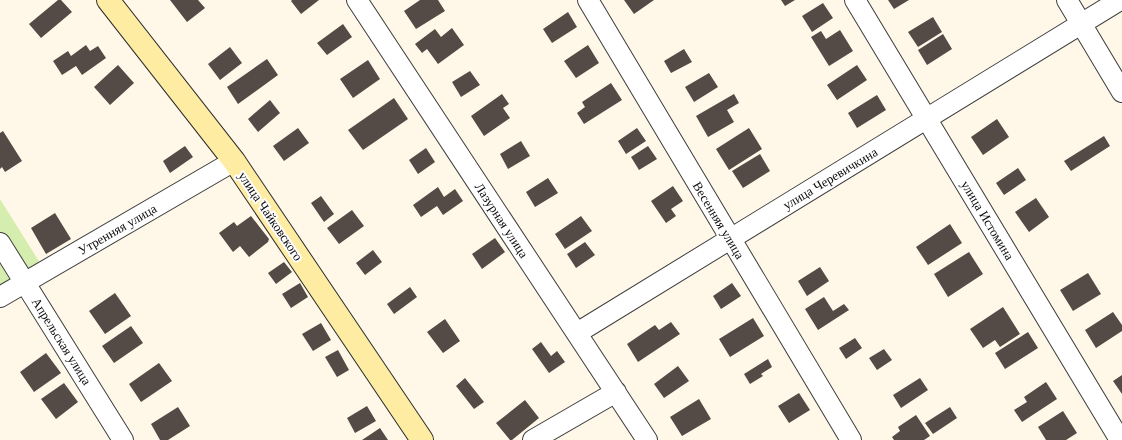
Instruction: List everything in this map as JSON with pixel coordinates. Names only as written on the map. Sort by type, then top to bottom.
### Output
[{"type":"main road","name":"улица Чайковского","points":[[108,0],[234,161],[422,440]]},
{"type":"street","name":"Лазурная улица","points":[[357,0],[648,440]]},
{"type":"street","name":"Весенняя улица","points":[[588,0],[851,440]]},
{"type":"street","name":"улица Истомина","points":[[855,0],[1120,440]]},
{"type":"street","points":[[1067,0],[1122,92]]},
{"type":"street","name":"улица Черевичкина","points":[[577,333],[1120,0]]},
{"type":"street","name":"Утренняя улица","points":[[0,297],[234,161]]},
{"type":"street","name":"Апрельская улица","points":[[0,243],[123,440]]},
{"type":"street","points":[[533,440],[616,392]]},
{"type":"green space","points":[[0,199],[45,271],[0,297]]},
{"type":"building","points":[[58,0],[61,0],[72,12],[41,38],[29,24]]},
{"type":"building","points":[[170,0],[198,0],[205,8],[187,22]]},
{"type":"building","points":[[319,0],[301,14],[291,1]]},
{"type":"building","points":[[420,0],[438,0],[445,11],[416,29],[404,11]]},
{"type":"building","points":[[624,0],[654,0],[634,14]]},
{"type":"building","points":[[781,0],[795,0],[785,6]]},
{"type":"building","points":[[888,0],[909,0],[894,9]]},
{"type":"building","points":[[823,3],[833,18],[812,32],[802,16]]},
{"type":"building","points":[[568,12],[577,27],[552,43],[543,29]]},
{"type":"building","points":[[933,17],[942,32],[918,47],[908,32]]},
{"type":"building","points":[[343,24],[352,37],[327,55],[317,43]]},
{"type":"building","points":[[452,28],[464,45],[438,64],[427,49],[422,53],[415,44],[435,29],[441,37]]},
{"type":"building","points":[[840,30],[853,51],[829,66],[811,37],[821,31],[826,39]]},
{"type":"building","points":[[943,34],[952,49],[927,65],[918,50]]},
{"type":"building","points":[[86,45],[90,51],[98,46],[106,58],[82,75],[76,66],[62,75],[53,61],[68,51],[71,56]]},
{"type":"building","points":[[588,45],[599,63],[576,78],[564,61]]},
{"type":"building","points":[[230,47],[242,63],[220,80],[208,64]]},
{"type":"building","points":[[684,49],[692,62],[671,73],[664,61]]},
{"type":"building","points":[[267,59],[278,75],[238,104],[227,87]]},
{"type":"building","points":[[368,60],[380,79],[353,98],[340,79]]},
{"type":"building","points":[[118,65],[134,83],[110,105],[94,87]]},
{"type":"building","points":[[857,65],[867,80],[837,100],[827,85]]},
{"type":"building","points":[[470,71],[480,85],[461,97],[452,82]]},
{"type":"building","points":[[709,73],[718,87],[694,102],[685,87]]},
{"type":"building","points":[[611,83],[622,100],[584,124],[577,113],[585,107],[582,102]]},
{"type":"building","points":[[502,94],[509,104],[503,108],[510,118],[484,136],[471,116]]},
{"type":"building","points":[[734,94],[739,103],[727,110],[734,122],[708,137],[696,116]]},
{"type":"building","points":[[877,95],[886,110],[857,128],[848,113]]},
{"type":"building","points":[[394,98],[408,119],[363,150],[348,130]]},
{"type":"building","points":[[270,100],[280,113],[258,132],[248,119]]},
{"type":"building","points":[[997,119],[1009,137],[983,155],[971,137]]},
{"type":"building","points":[[298,128],[309,143],[284,161],[273,146]]},
{"type":"building","points":[[637,128],[646,141],[626,154],[618,141]]},
{"type":"building","points":[[749,128],[762,149],[729,170],[716,149]]},
{"type":"building","points":[[3,131],[22,161],[5,172],[2,167],[0,169],[0,133]]},
{"type":"building","points":[[1104,136],[1110,146],[1071,171],[1064,161]]},
{"type":"building","points":[[521,141],[530,156],[508,169],[500,154]]},
{"type":"building","points":[[185,146],[193,157],[170,173],[163,161]]},
{"type":"building","points":[[648,146],[657,159],[639,170],[631,157]]},
{"type":"building","points":[[426,148],[435,162],[418,174],[409,160]]},
{"type":"building","points":[[760,154],[770,171],[743,188],[732,171]]},
{"type":"building","points":[[1018,168],[1026,180],[1004,195],[996,183]]},
{"type":"building","points":[[548,178],[558,193],[535,207],[526,192]]},
{"type":"building","points":[[673,186],[683,201],[671,209],[676,216],[666,223],[651,201]]},
{"type":"building","points":[[438,187],[444,197],[455,189],[463,201],[443,215],[437,206],[421,217],[413,205]]},
{"type":"building","points":[[321,196],[334,214],[324,222],[311,203]]},
{"type":"building","points":[[1036,198],[1049,217],[1029,232],[1015,212]]},
{"type":"building","points":[[352,210],[364,226],[339,244],[327,228]]},
{"type":"building","points":[[55,213],[71,239],[46,254],[31,228]]},
{"type":"building","points":[[251,216],[269,239],[268,242],[249,257],[240,246],[233,252],[219,233],[234,222],[237,226]]},
{"type":"building","points":[[581,216],[592,231],[565,249],[555,234]]},
{"type":"building","points":[[950,224],[962,243],[928,265],[916,247]]},
{"type":"building","points":[[495,238],[505,252],[482,269],[472,254]]},
{"type":"building","points":[[585,242],[595,255],[576,268],[567,254]]},
{"type":"building","points":[[373,250],[382,262],[365,275],[356,263]]},
{"type":"building","points":[[969,252],[983,274],[948,297],[934,274]]},
{"type":"building","points":[[284,262],[292,272],[276,284],[268,273]]},
{"type":"building","points":[[820,267],[829,281],[807,296],[798,281]]},
{"type":"building","points":[[1088,273],[1101,294],[1073,311],[1060,290]]},
{"type":"building","points":[[300,283],[308,297],[291,308],[282,294]]},
{"type":"building","points":[[732,283],[741,296],[721,309],[713,296]]},
{"type":"building","points":[[410,287],[417,297],[394,314],[387,304]]},
{"type":"building","points":[[115,293],[131,316],[105,334],[89,311]]},
{"type":"building","points":[[824,297],[833,311],[844,304],[849,310],[818,330],[805,309]]},
{"type":"building","points":[[1003,307],[1020,334],[1000,347],[995,340],[983,348],[970,329]]},
{"type":"building","points":[[1113,312],[1122,325],[1122,331],[1096,348],[1085,330]]},
{"type":"building","points":[[753,318],[764,336],[730,357],[719,339]]},
{"type":"building","points":[[445,319],[460,341],[443,353],[427,332]]},
{"type":"building","points":[[671,322],[680,334],[638,362],[627,344],[655,325],[659,330]]},
{"type":"building","points":[[321,323],[331,340],[313,351],[302,334]]},
{"type":"building","points":[[131,326],[143,343],[114,363],[102,346]]},
{"type":"building","points":[[1028,332],[1038,348],[1005,369],[995,353]]},
{"type":"building","points":[[855,338],[862,348],[846,359],[839,348]]},
{"type":"building","points":[[541,342],[551,356],[557,351],[565,362],[549,373],[532,349]]},
{"type":"building","points":[[884,349],[892,360],[877,370],[869,358]]},
{"type":"building","points":[[338,350],[349,370],[337,377],[325,357]]},
{"type":"building","points":[[46,353],[61,373],[34,392],[20,372]]},
{"type":"building","points":[[768,359],[772,367],[761,374],[763,376],[750,384],[744,374]]},
{"type":"building","points":[[159,363],[172,381],[141,402],[129,384]]},
{"type":"building","points":[[678,366],[689,381],[664,398],[654,384]]},
{"type":"building","points":[[1122,375],[1122,394],[1113,381]]},
{"type":"building","points":[[465,378],[484,402],[474,409],[456,386]]},
{"type":"building","points":[[920,378],[928,390],[901,408],[893,395]]},
{"type":"building","points":[[1046,382],[1057,399],[1022,422],[1014,410],[1027,402],[1024,397]]},
{"type":"building","points":[[64,383],[78,402],[56,419],[41,399]]},
{"type":"building","points":[[799,393],[810,410],[789,423],[778,406]]},
{"type":"building","points":[[699,399],[711,419],[682,436],[670,417]]},
{"type":"building","points":[[525,400],[539,418],[512,440],[510,440],[496,423]]},
{"type":"building","points":[[367,406],[376,421],[355,433],[347,418]]},
{"type":"building","points":[[178,407],[190,426],[168,440],[160,440],[151,424]]},
{"type":"building","points":[[950,407],[957,418],[933,434],[925,423]]},
{"type":"building","points":[[1063,411],[1077,433],[1066,440],[1046,440],[1038,427]]},
{"type":"building","points":[[916,415],[930,436],[924,440],[894,440],[892,437],[900,431],[898,427]]},
{"type":"building","points":[[380,428],[388,440],[362,440]]}]
